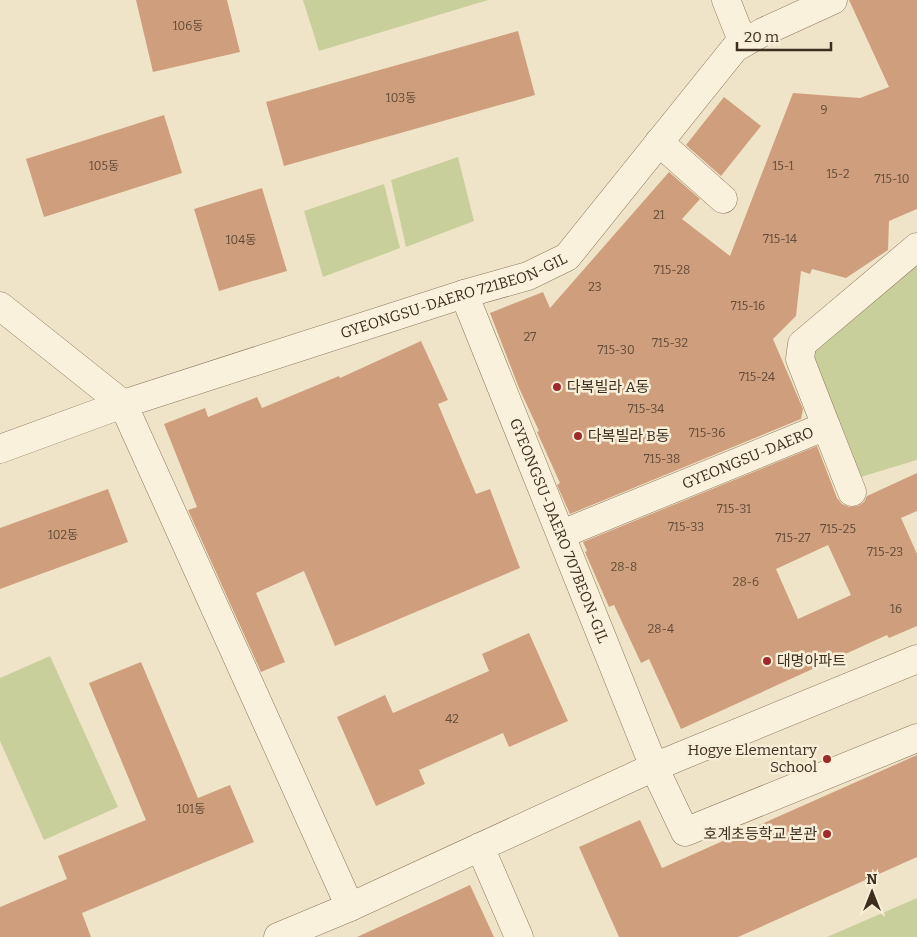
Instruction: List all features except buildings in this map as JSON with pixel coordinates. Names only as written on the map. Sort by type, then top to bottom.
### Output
[{"type":"street","points":[[726,0],[743,43]]},
{"type":"street","name":"GYEONGSU-DAERO 721BEON-GIL","points":[[0,449],[123,404],[464,294],[528,276],[567,257],[735,48],[763,32],[833,0]]},
{"type":"street","points":[[659,142],[723,199]]},
{"type":"street","name":"GYEONGSU-DAERO","points":[[562,534],[826,426],[800,359],[802,344],[917,247]]},
{"type":"street","name":"GYEONGSU-DAERO 707BEON-GIL","points":[[464,294],[654,767],[685,832],[917,738]]},
{"type":"street","points":[[0,306],[123,404],[350,907]]},
{"type":"street","points":[[826,426],[852,492]]},
{"type":"street","points":[[278,937],[350,907],[654,767],[917,659]]},
{"type":"street","points":[[480,847],[519,937]]},
{"type":"green space","points":[[303,0],[488,0],[319,51]]},
{"type":"green space","points":[[458,157],[474,221],[406,247],[391,180]]},
{"type":"green space","points":[[384,184],[400,248],[323,277],[304,211]]},
{"type":"green space","points":[[917,265],[917,460],[854,479],[805,357],[848,312]]},
{"type":"green space","points":[[50,656],[118,807],[44,840],[0,741],[0,678]]},
{"type":"green space","points":[[917,898],[917,937],[827,937]]},
{"type":"place","name":"다복빌라 A동","points":[[557,387]]},
{"type":"place","name":"다복빌라 B동","points":[[578,436]]},
{"type":"place","name":"대명아파트","points":[[767,661]]},
{"type":"place","name":"Hogye Elementary School","points":[[827,759]]},
{"type":"place","name":"호계초등학교 본관","points":[[827,834]]}]
